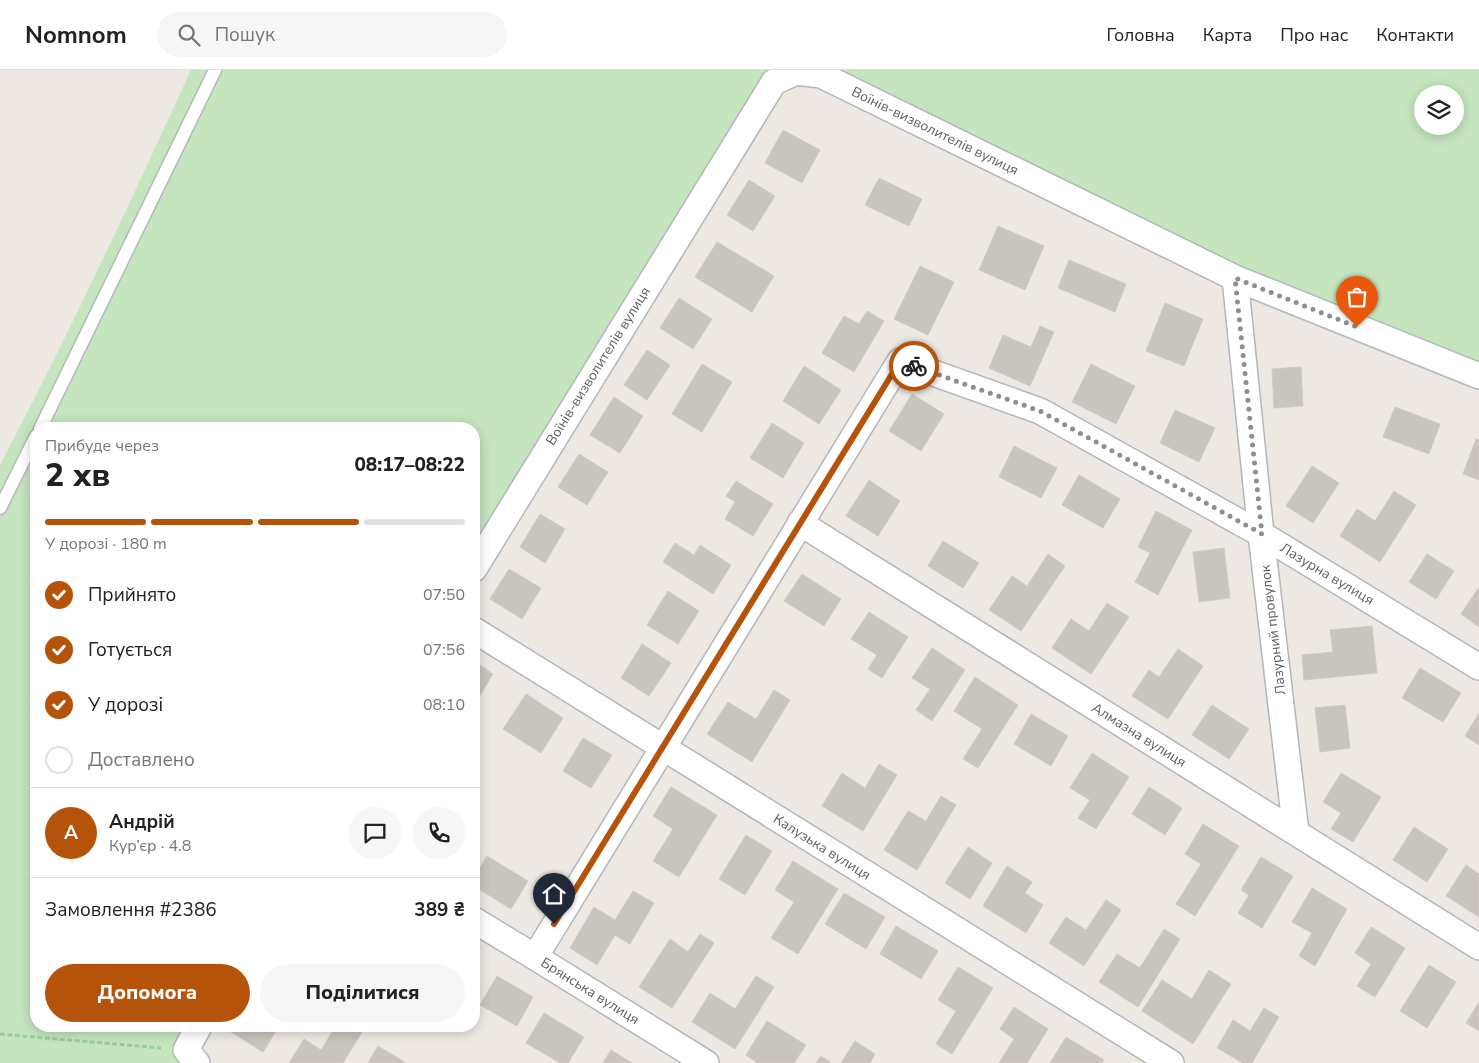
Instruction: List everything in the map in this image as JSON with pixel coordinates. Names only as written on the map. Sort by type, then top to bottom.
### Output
[{"type":"street","name":"Воїнів-визволителів вулиця","points":[[480,558],[774,82],[796,72],[821,75],[1235,278],[1479,376]]},
{"type":"street","name":"Лазурний провулок","points":[[1235,278],[1296,833]]},
{"type":"street","name":"Лазурна вулиця","points":[[800,523],[900,361],[1040,411],[1262,534],[1479,667]]},
{"type":"street","points":[[535,957],[800,523]]},
{"type":"street","name":"Алмазна вулиця","points":[[800,523],[1479,947]]},
{"type":"street","name":"Калузька вулиця","points":[[480,634],[1171,1063]]},
{"type":"street","name":"Брянська вулиця","points":[[480,924],[706,1063]]},
{"type":"street","points":[[191,1057],[197,1032]]},
{"type":"lane","points":[[43,422],[215,70]]},
{"type":"lane","points":[[0,508],[30,448]]},
{"type":"path","points":[[0,1034],[191,1057]]},
{"type":"green space","points":[[191,70],[1479,70],[1479,376],[821,75],[774,82],[480,559],[480,422],[30,422],[30,1032],[197,1032],[185,1063],[0,1063],[0,465],[74,318]]},
{"type":"building","points":[[783,130],[820,150],[802,183],[765,163]]},
{"type":"building","points":[[879,178],[922,199],[909,226],[865,205]]},
{"type":"building","points":[[749,180],[775,196],[753,231],[727,215]]},
{"type":"building","points":[[998,226],[1044,246],[1025,290],[979,270]]},
{"type":"building","points":[[717,242],[774,276],[752,312],[695,277]]},
{"type":"building","points":[[1069,260],[1126,284],[1115,312],[1058,288]]},
{"type":"building","points":[[920,266],[954,282],[928,335],[894,319]]},
{"type":"building","points":[[679,298],[712,319],[693,349],[660,328]]},
{"type":"building","points":[[1165,303],[1203,319],[1184,366],[1146,351]]},
{"type":"building","points":[[867,311],[884,321],[854,372],[822,353],[844,316],[859,324]]},
{"type":"building","points":[[1040,326],[1054,332],[1030,386],[989,368],[1003,335],[1031,347]]},
{"type":"building","points":[[647,350],[670,365],[647,400],[624,385]]},
{"type":"building","points":[[702,364],[732,382],[702,432],[672,414]]},
{"type":"building","points":[[1091,364],[1135,386],[1116,424],[1072,402]]},
{"type":"building","points":[[804,366],[841,390],[819,424],[783,401]]},
{"type":"building","points":[[1301,367],[1303,406],[1274,408],[1272,369]]},
{"type":"building","points":[[912,394],[944,414],[921,451],[889,431]]},
{"type":"building","points":[[614,397],[643,416],[620,453],[590,435]]},
{"type":"building","points":[[1395,407],[1440,424],[1429,454],[1383,437]]},
{"type":"building","points":[[1175,410],[1215,428],[1199,462],[1160,443]]},
{"type":"building","points":[[772,423],[804,443],[783,478],[750,458]]},
{"type":"building","points":[[1476,439],[1479,440],[1479,480],[1463,474]]},
{"type":"building","points":[[1014,446],[1057,468],[1041,498],[999,477]]},
{"type":"building","points":[[579,454],[608,472],[587,505],[558,487]]},
{"type":"building","points":[[1312,466],[1339,483],[1313,523],[1286,506]]},
{"type":"building","points":[[1079,475],[1120,499],[1103,528],[1062,505]]},
{"type":"building","points":[[869,480],[900,501],[878,536],[846,516]]},
{"type":"building","points":[[736,481],[773,504],[753,536],[725,519],[735,502],[726,496]]},
{"type":"building","points":[[1394,491],[1416,505],[1380,562],[1340,536],[1357,509],[1375,521]]},
{"type":"building","points":[[1156,511],[1192,530],[1158,595],[1135,582],[1150,553],[1138,547]]},
{"type":"building","points":[[540,514],[565,529],[545,563],[520,547]]},
{"type":"building","points":[[943,541],[979,563],[963,588],[928,566]]},
{"type":"building","points":[[675,543],[694,555],[700,545],[731,565],[713,594],[663,562]]},
{"type":"building","points":[[1224,548],[1230,598],[1199,602],[1193,552]]},
{"type":"building","points":[[1048,554],[1065,566],[1021,631],[989,610],[1012,576],[1027,586]]},
{"type":"building","points":[[1427,554],[1454,571],[1436,599],[1409,582]]},
{"type":"building","points":[[509,569],[541,588],[522,619],[490,599]]},
{"type":"building","points":[[802,574],[841,599],[824,626],[784,601]]},
{"type":"building","points":[[1479,587],[1479,627],[1461,614]]},
{"type":"building","points":[[668,591],[699,611],[678,644],[647,625]]},
{"type":"building","points":[[1107,603],[1129,617],[1091,674],[1052,648],[1071,619],[1089,631]]},
{"type":"building","points":[[869,612],[908,637],[882,678],[868,669],[877,655],[851,639]]},
{"type":"building","points":[[1372,626],[1377,673],[1304,680],[1302,655],[1333,652],[1330,630]]},
{"type":"building","points":[[642,644],[671,663],[649,696],[621,678]]},
{"type":"building","points":[[932,648],[965,670],[932,721],[916,710],[930,689],[912,678]]},
{"type":"building","points":[[1178,649],[1203,666],[1168,719],[1132,696],[1149,670],[1159,677]]},
{"type":"building","points":[[480,665],[493,674],[480,695]]},
{"type":"building","points":[[1420,668],[1461,693],[1443,722],[1402,698]]},
{"type":"building","points":[[975,677],[1018,705],[978,768],[963,759],[982,729],[954,711]]},
{"type":"building","points":[[774,690],[790,700],[752,762],[707,734],[728,702],[756,719]]},
{"type":"building","points":[[526,694],[563,718],[541,753],[503,729]]},
{"type":"building","points":[[1212,705],[1249,729],[1229,759],[1192,735]]},
{"type":"building","points":[[1345,705],[1350,748],[1320,752],[1315,708]]},
{"type":"building","points":[[1479,713],[1479,745],[1465,736]]},
{"type":"building","points":[[1031,714],[1068,736],[1051,766],[1014,744]]},
{"type":"building","points":[[583,738],[612,755],[591,788],[563,771]]},
{"type":"building","points":[[1092,753],[1129,777],[1096,829],[1078,818],[1090,800],[1070,788]]},
{"type":"building","points":[[879,764],[897,775],[863,831],[822,806],[842,773],[865,788]]},
{"type":"building","points":[[1341,773],[1381,797],[1353,842],[1331,829],[1341,813],[1323,802]]},
{"type":"building","points":[[671,787],[717,815],[679,877],[653,861],[673,829],[653,816]]},
{"type":"building","points":[[1149,787],[1182,808],[1165,835],[1132,814]]},
{"type":"building","points":[[941,796],[956,805],[917,870],[884,850],[908,811],[926,821]]},
{"type":"building","points":[[1203,824],[1239,846],[1195,916],[1176,904],[1201,864],[1185,854]]},
{"type":"building","points":[[1414,827],[1448,849],[1427,882],[1393,860]]},
{"type":"building","points":[[746,835],[772,851],[745,895],[719,879]]},
{"type":"building","points":[[968,847],[992,863],[970,899],[945,883]]},
{"type":"building","points":[[487,856],[528,881],[511,909],[480,890],[480,868]]},
{"type":"building","points":[[1261,857],[1293,876],[1262,928],[1238,913],[1249,895],[1241,890]]},
{"type":"building","points":[[793,861],[838,889],[798,954],[771,938],[794,902],[775,890]]},
{"type":"building","points":[[1466,865],[1479,874],[1479,917],[1446,896]]},
{"type":"building","points":[[1007,866],[1032,882],[1025,893],[1043,905],[1026,933],[983,906]]},
{"type":"building","points":[[1312,888],[1347,909],[1315,966],[1299,956],[1312,933],[1292,922]]},
{"type":"building","points":[[633,891],[654,903],[630,944],[615,935],[597,965],[570,948],[594,907],[615,920]]},
{"type":"building","points":[[844,893],[885,917],[866,949],[825,924]]},
{"type":"building","points":[[1106,900],[1121,910],[1084,966],[1049,943],[1066,917],[1086,930]]},
{"type":"building","points":[[896,926],[938,951],[921,979],[880,954]]},
{"type":"building","points":[[1371,927],[1405,948],[1375,997],[1357,986],[1371,964],[1355,953]]},
{"type":"building","points":[[1164,929],[1180,939],[1138,1007],[1099,982],[1117,954],[1140,968]]},
{"type":"building","points":[[700,934],[714,943],[672,1008],[639,987],[670,939],[688,952]]},
{"type":"building","points":[[1429,965],[1456,982],[1427,1028],[1400,1011]]},
{"type":"building","points":[[958,967],[993,988],[952,1054],[936,1044],[956,1011],[938,1000]]},
{"type":"building","points":[[1209,970],[1231,984],[1193,1044],[1142,1011],[1162,980],[1192,999]]},
{"type":"building","points":[[497,976],[533,997],[517,1026],[480,1005]]},
{"type":"building","points":[[756,976],[774,987],[735,1049],[692,1022],[710,993],[735,1009]]},
{"type":"building","points":[[1479,1002],[1479,1031],[1466,1023]]},
{"type":"building","points":[[1014,1007],[1048,1029],[1027,1063],[999,1063],[1014,1039],[1000,1029]]},
{"type":"building","points":[[1264,1008],[1279,1017],[1252,1063],[1243,1063],[1217,1048],[1233,1020],[1250,1031]]},
{"type":"building","points":[[544,1013],[584,1037],[568,1063],[560,1063],[526,1043]]},
{"type":"building","points":[[767,1021],[806,1045],[794,1063],[758,1063],[746,1055]]},
{"type":"building","points":[[231,1032],[275,1032],[263,1052]]},
{"type":"building","points":[[332,1032],[362,1032],[343,1063],[289,1063],[304,1039],[321,1050]]},
{"type":"building","points":[[1066,1037],[1104,1060],[1102,1063],[1050,1063]]},
{"type":"building","points":[[855,1041],[875,1054],[870,1063],[841,1063]]},
{"type":"building","points":[[378,1046],[406,1063],[368,1063]]},
{"type":"building","points":[[611,1050],[632,1063],[603,1063]]},
{"type":"building","points":[[821,1056],[831,1063],[816,1063]]},
{"type":"way so far","points":[[914,366],[1040,411],[1262,534],[1235,278],[1357,327]]},
{"type":"route","points":[[554,924],[900,361],[914,366]]}]
